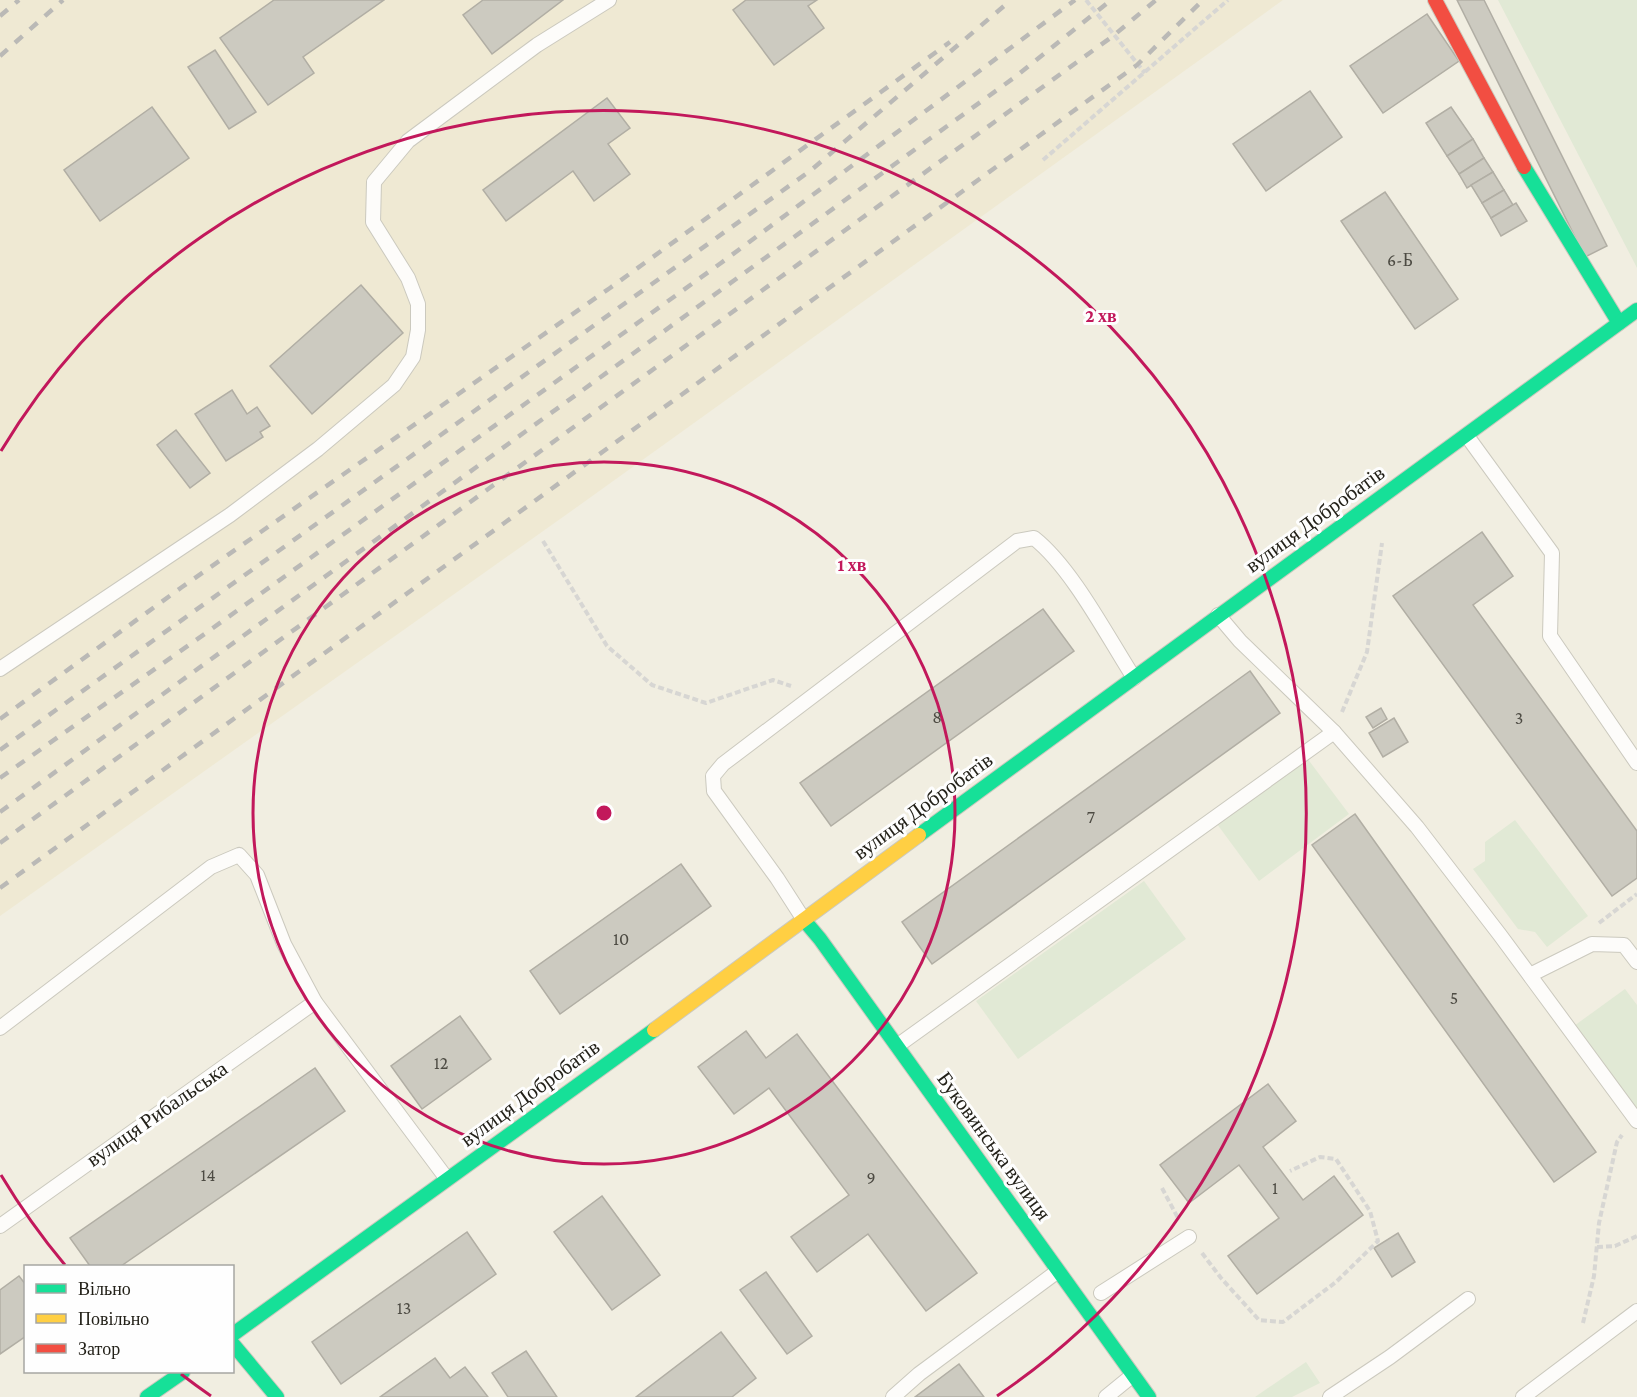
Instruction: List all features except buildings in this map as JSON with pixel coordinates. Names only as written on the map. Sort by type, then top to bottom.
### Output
[{"type":"street","points":[[1435,0],[1531,181],[1619,323]]},
{"type":"street","name":"вулиця Добробатів","points":[[234,1334],[804,920],[1637,310]]},
{"type":"street","name":"Буковинська вулиця","points":[[804,920],[820,939],[1149,1397]]},
{"type":"street","points":[[234,1345],[277,1397]]},
{"type":"street","points":[[147,1397],[180,1373]]},
{"type":"lane","points":[[0,669],[24,655],[230,514],[318,449],[394,385],[413,357],[418,330],[418,304],[408,278],[373,222],[374,182],[408,141],[537,45],[609,0]]},
{"type":"lane","points":[[1467,436],[1552,553],[1550,636],[1637,763]]},
{"type":"lane","points":[[804,920],[714,790],[712,776],[723,764],[1017,542],[1034,538],[1049,550],[1072,581],[1134,678]]},
{"type":"lane","points":[[1218,615],[1240,641],[1334,732],[1417,827],[1635,1118]]},
{"type":"lane","points":[[897,1046],[1334,732]]},
{"type":"lane","points":[[0,1028],[211,867],[239,855],[257,875],[284,944],[315,1002],[447,1179]]},
{"type":"lane","points":[[1530,975],[1592,944],[1624,945],[1637,962]]},
{"type":"lane","name":"вулиця Рибальська","points":[[0,1226],[315,1002]]},
{"type":"lane","points":[[1101,1293],[1189,1237]]},
{"type":"lane","points":[[893,1397],[919,1374],[1058,1271]]},
{"type":"lane","points":[[1330,1397],[1390,1357],[1468,1299]]},
{"type":"lane","points":[[1522,1397],[1637,1311]]},
{"type":"lane","points":[[1106,1397],[1133,1375]]},
{"type":"path","points":[[1086,0],[1145,73]]},
{"type":"path","points":[[1043,160],[1227,0]]},
{"type":"path","points":[[543,541],[607,646],[652,685],[706,703],[773,680],[817,694]]},
{"type":"path","points":[[1334,732],[1367,652],[1382,543]]},
{"type":"path","points":[[1578,1356],[1594,1276],[1599,1223],[1617,1142],[1635,1118]]},
{"type":"path","points":[[1162,1188],[1189,1237],[1258,1320],[1283,1322],[1336,1282],[1377,1241],[1370,1210],[1336,1158],[1320,1157],[1290,1171]]},
{"type":"path","points":[[1597,1247],[1616,1246],[1637,1236]]},
{"type":"shaded area","points":[[0,0],[1283,0],[577,507],[0,916]]},
{"type":"green space","points":[[1498,0],[1637,0],[1637,268],[1634,262]]},
{"type":"green space","points":[[1307,758],[1349,814],[1259,881],[1217,824]]},
{"type":"green space","points":[[1515,820],[1588,916],[1547,947],[1535,932],[1518,929],[1473,869],[1485,861],[1485,842]]},
{"type":"green space","points":[[1144,881],[1186,939],[1018,1059],[976,1001]]},
{"type":"green space","points":[[1625,989],[1637,1005],[1637,1112],[1574,1026]]},
{"type":"green space","points":[[1306,1362],[1320,1383],[1292,1397],[1255,1397]]},
{"type":"railway","points":[[0,16],[19,0]]},
{"type":"railway","points":[[0,56],[63,0]]},
{"type":"railway","points":[[0,750],[810,171],[1011,0]]},
{"type":"railway","points":[[0,778],[721,263],[1075,0]]},
{"type":"railway","points":[[0,812],[1015,77],[1111,0]]},
{"type":"railway","points":[[0,843],[1113,36],[1156,0]]},
{"type":"railway","points":[[0,888],[1137,65],[1203,0]]},
{"type":"railway","points":[[0,719],[182,587],[610,288],[950,42]]},
{"type":"traffic: fast","points":[[1524,167],[1619,323]]},
{"type":"traffic: fast","points":[[919,835],[1637,310]]},
{"type":"traffic: fast","points":[[804,920],[820,939],[1149,1397]]},
{"type":"traffic: fast","points":[[234,1334],[654,1030]]},
{"type":"traffic: fast","points":[[234,1345],[277,1397]]},
{"type":"traffic: fast","points":[[147,1397],[182,1373]]},
{"type":"traffic: slow","points":[[654,1030],[919,835]]},
{"type":"traffic: jam","points":[[1435,0],[1524,167]]}]
